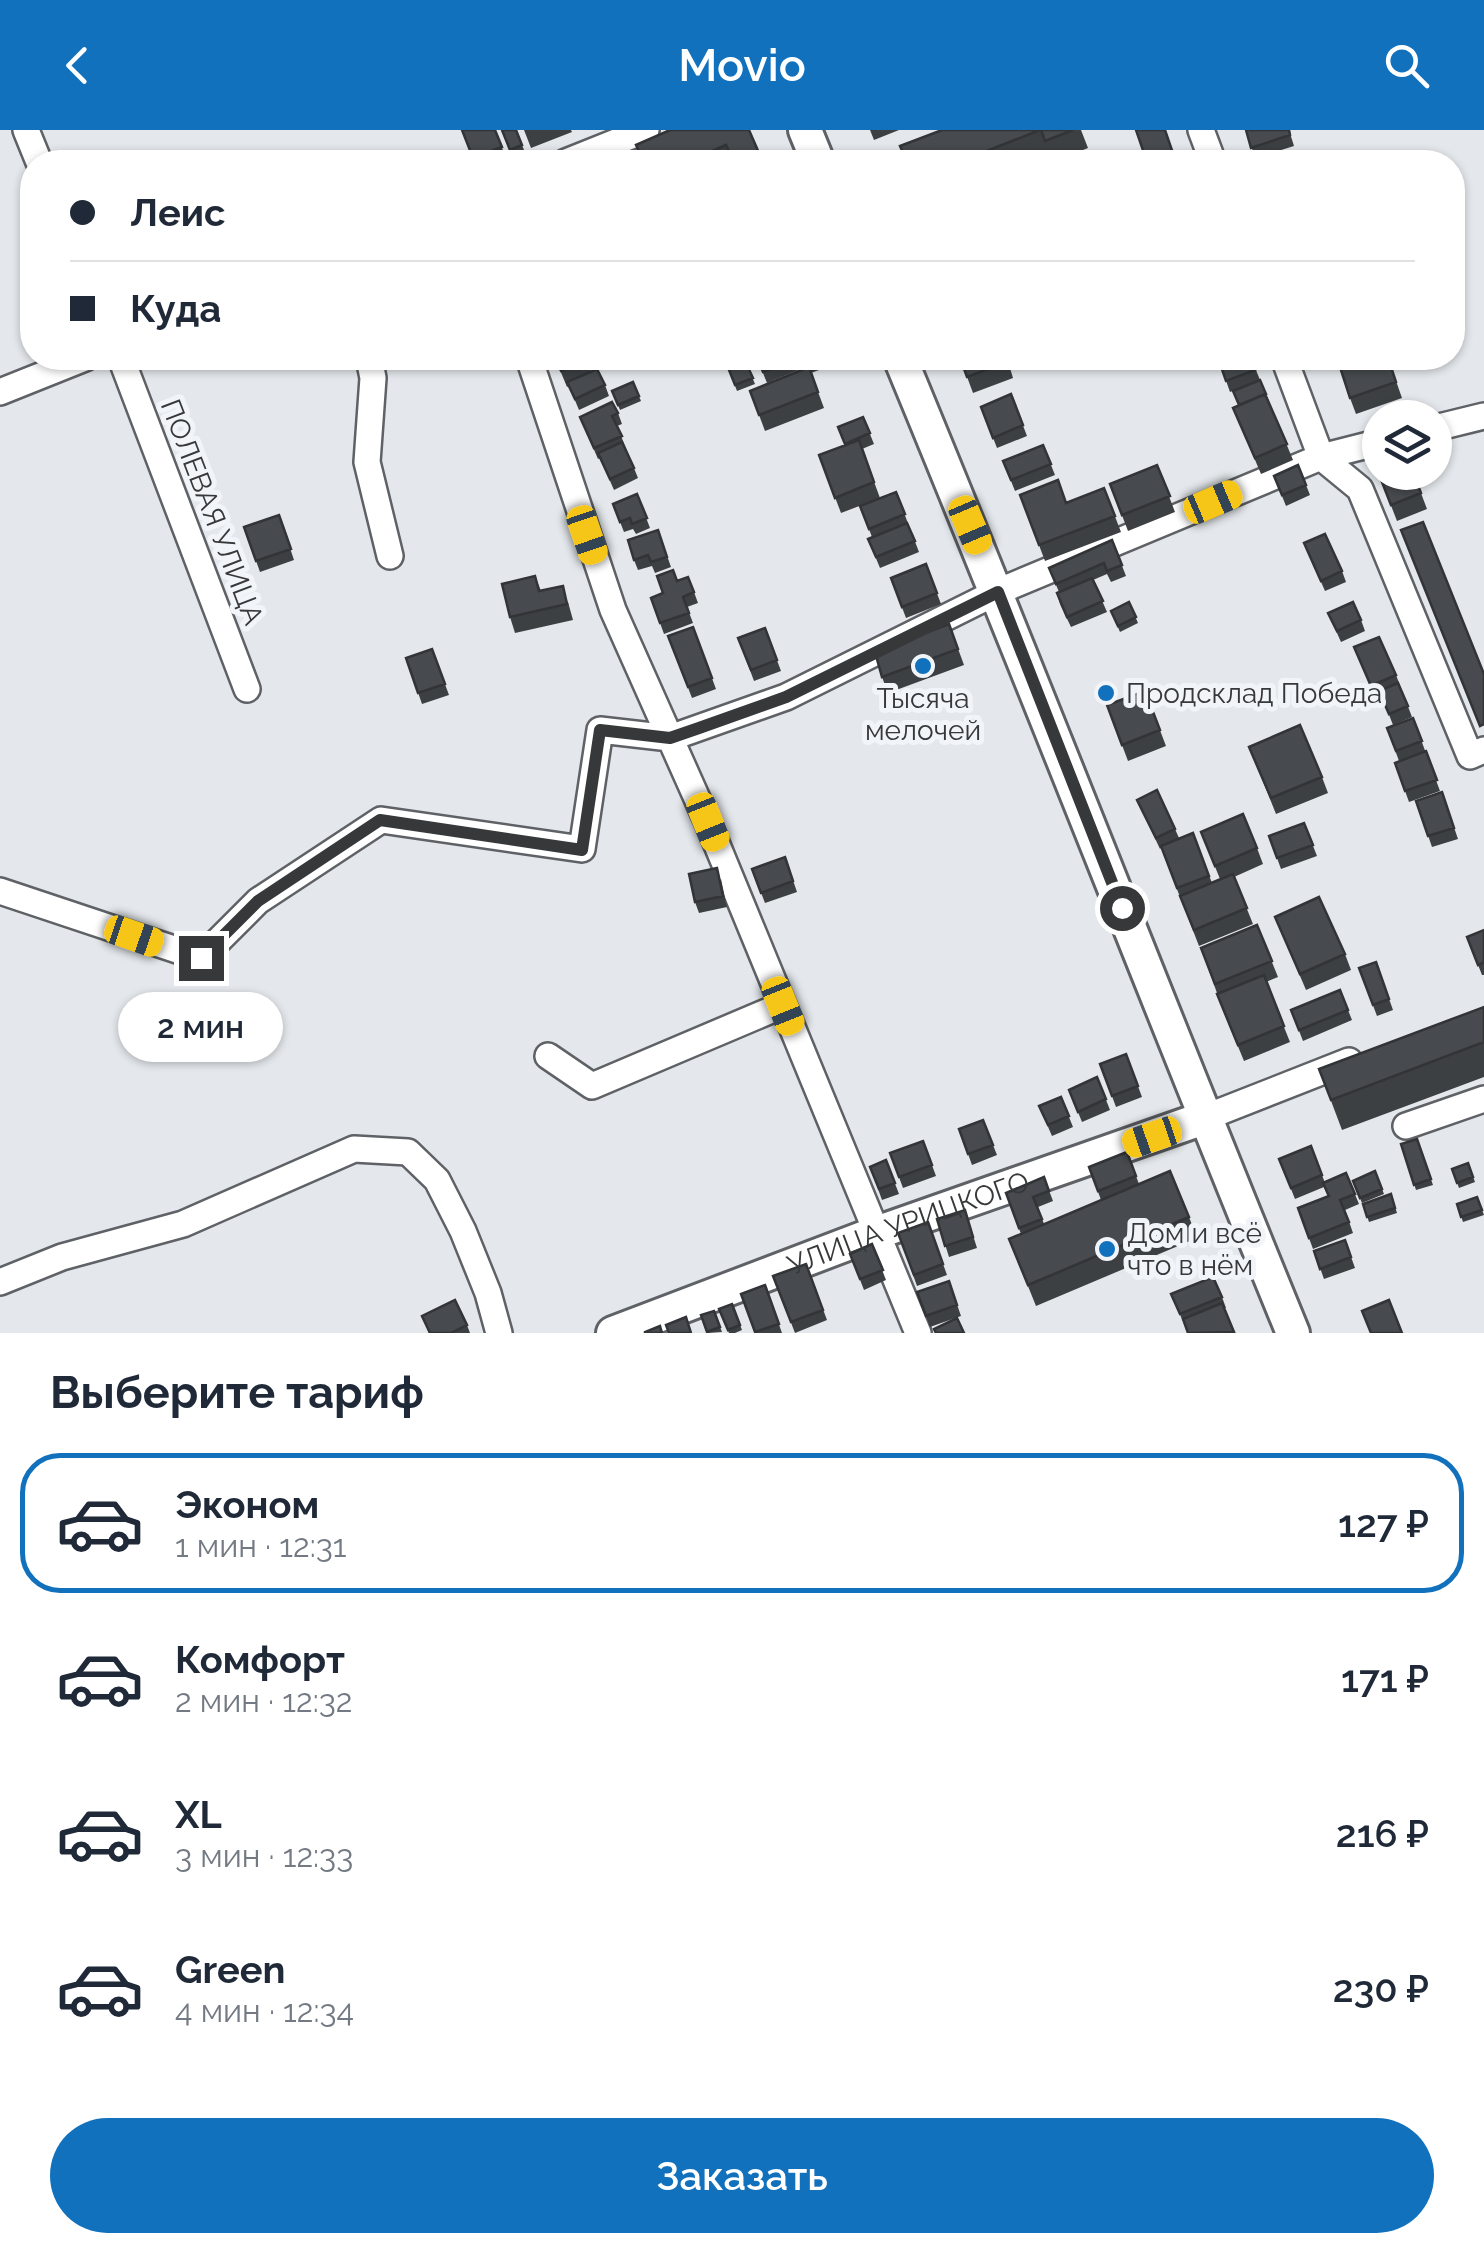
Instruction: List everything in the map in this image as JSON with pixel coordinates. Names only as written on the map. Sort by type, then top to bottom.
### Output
[{"type":"main road","points":[[905,370],[998,592],[1204,1118],[1293,1333]]},
{"type":"main road","name":"УЛИЦА УРИЦКОГО","points":[[613,1333],[876,1233],[1204,1118]]},
{"type":"street","points":[[596,150],[646,130]]},
{"type":"street","points":[[0,392],[54,370]]},
{"type":"street","name":"ПОЛЕВАЯ УЛИЦА","points":[[126,370],[246,689]]},
{"type":"street","points":[[371,370],[366,462],[390,556]]},
{"type":"street","points":[[532,370],[612,610],[708,822],[918,1333]]},
{"type":"street","points":[[1288,370],[1321,457],[1360,489],[1477,753]]},
{"type":"street","points":[[1452,424],[1484,416]]},
{"type":"street","points":[[0,891],[201,958],[258,901],[380,820],[582,850],[600,730],[670,738],[786,697],[998,592],[1321,457],[1362,447]]},
{"type":"street","points":[[548,1056],[592,1086],[783,1006]]},
{"type":"street","points":[[1204,1118],[1377,1050]]},
{"type":"street","points":[[1406,1126],[1484,1098]]},
{"type":"street","points":[[0,1282],[62,1257],[183,1224],[354,1148],[408,1152],[437,1180],[463,1231],[499,1333]]},
{"type":"building","points":[[462,130],[495,130],[502,147],[494,150],[470,150]]},
{"type":"building","points":[[502,130],[516,130],[522,145],[510,150]]},
{"type":"building","points":[[670,130],[749,130],[758,150],[728,150],[726,145],[715,150],[638,150],[636,145]]},
{"type":"building","points":[[942,130],[1040,130],[989,150],[902,150],[900,146]]},
{"type":"building","points":[[1041,130],[1073,130],[1045,141]]},
{"type":"building","points":[[1136,130],[1165,130],[1172,150],[1143,150]]},
{"type":"building","points":[[1246,130],[1289,130],[1290,135],[1251,148]]},
{"type":"building","points":[[598,370],[605,385],[575,399],[567,382]]},
{"type":"building","points":[[729,370],[749,370],[753,378],[735,385]]},
{"type":"building","points":[[810,370],[818,392],[759,415],[750,391]]},
{"type":"building","points":[[964,370],[986,370],[967,377]]},
{"type":"building","points":[[1222,370],[1255,370],[1226,381]]},
{"type":"building","points":[[1341,370],[1392,370],[1396,382],[1350,398]]},
{"type":"building","points":[[1260,380],[1266,394],[1239,405],[1233,391]]},
{"type":"building","points":[[633,382],[639,396],[618,405],[612,391]]},
{"type":"building","points":[[1011,394],[1023,425],[993,438],[981,407]]},
{"type":"building","points":[[1265,394],[1287,444],[1255,458],[1233,408]]},
{"type":"building","points":[[612,402],[618,413],[612,416],[622,436],[594,448],[580,417]]},
{"type":"building","points":[[863,417],[870,433],[845,444],[838,427]]},
{"type":"building","points":[[859,440],[874,482],[835,498],[819,455]]},
{"type":"building","points":[[622,442],[634,468],[610,479],[598,453]]},
{"type":"building","points":[[1043,445],[1051,464],[1011,480],[1003,461]]},
{"type":"building","points":[[1157,465],[1170,496],[1122,515],[1110,484]]},
{"type":"building","points":[[1298,465],[1306,485],[1282,495],[1274,476]]},
{"type":"building","points":[[1058,480],[1066,503],[1104,488],[1115,516],[1039,545],[1020,495]]},
{"type":"building","points":[[1385,490],[1420,490],[1421,493],[1391,505]]},
{"type":"building","points":[[896,492],[905,514],[869,529],[860,506]]},
{"type":"building","points":[[637,494],[647,518],[632,524],[630,518],[620,522],[613,504]]},
{"type":"building","points":[[279,515],[291,549],[256,561],[244,527]]},
{"type":"building","points":[[1423,522],[1484,674],[1484,724],[1480,726],[1401,530]]},
{"type":"building","points":[[907,523],[915,541],[876,557],[868,539]]},
{"type":"building","points":[[658,530],[667,557],[651,562],[648,555],[634,560],[628,540]]},
{"type":"building","points":[[1325,534],[1342,571],[1321,581],[1304,543]]},
{"type":"building","points":[[1112,540],[1122,565],[1107,571],[1104,563],[1056,584],[1049,568]]},
{"type":"building","points":[[926,564],[937,593],[902,607],[891,578]]},
{"type":"building","points":[[673,570],[677,581],[688,577],[694,592],[683,597],[689,613],[660,623],[651,598],[663,593],[657,576]]},
{"type":"building","points":[[535,576],[539,591],[563,586],[567,604],[510,617],[502,584]]},
{"type":"building","points":[[1092,578],[1103,601],[1067,617],[1057,593]]},
{"type":"building","points":[[1129,602],[1136,617],[1118,626],[1111,611]]},
{"type":"building","points":[[1353,602],[1361,620],[1337,631],[1328,613]]},
{"type":"building","points":[[949,624],[958,649],[882,677],[875,652]]},
{"type":"building","points":[[693,627],[712,678],[688,687],[668,636]]},
{"type":"building","points":[[765,628],[777,660],[751,670],[738,638]]},
{"type":"building","points":[[1379,637],[1396,675],[1371,686],[1354,647]]},
{"type":"building","points":[[432,649],[445,684],[418,693],[406,658]]},
{"type":"building","points":[[1398,683],[1408,706],[1389,714],[1379,691]]},
{"type":"building","points":[[1145,691],[1160,730],[1122,745],[1107,705]]},
{"type":"building","points":[[1413,718],[1422,741],[1396,751],[1387,728]]},
{"type":"building","points":[[1300,725],[1322,777],[1271,798],[1249,747]]},
{"type":"building","points":[[1426,751],[1437,780],[1405,791],[1395,763]]},
{"type":"building","points":[[1157,790],[1175,829],[1156,838],[1137,800]]},
{"type":"building","points":[[1442,792],[1454,828],[1428,836],[1416,801]]},
{"type":"building","points":[[1243,814],[1257,848],[1215,866],[1201,832]]},
{"type":"building","points":[[1304,823],[1313,845],[1277,858],[1269,836]]},
{"type":"building","points":[[1193,833],[1209,876],[1177,888],[1161,846]]},
{"type":"building","points":[[785,857],[793,881],[761,893],[752,869]]},
{"type":"building","points":[[717,868],[723,896],[695,902],[689,874]]},
{"type":"building","points":[[1233,874],[1247,908],[1194,930],[1180,896]]},
{"type":"building","points":[[1319,897],[1345,954],[1300,974],[1275,917]]},
{"type":"building","points":[[1257,925],[1272,961],[1215,984],[1201,948]]},
{"type":"building","points":[[1484,930],[1484,962],[1478,965],[1467,937]]},
{"type":"building","points":[[1376,962],[1389,999],[1373,1005],[1359,968]]},
{"type":"building","points":[[1264,975],[1284,1026],[1238,1045],[1217,994]]},
{"type":"building","points":[[1340,990],[1348,1010],[1299,1030],[1291,1010]]},
{"type":"building","points":[[1484,1007],[1484,1042],[1331,1100],[1319,1069]]},
{"type":"building","points":[[1126,1054],[1138,1086],[1112,1096],[1100,1064]]},
{"type":"building","points":[[1097,1077],[1106,1099],[1078,1112],[1069,1090]]},
{"type":"building","points":[[1061,1097],[1069,1116],[1048,1125],[1039,1106]]},
{"type":"building","points":[[983,1120],[993,1145],[968,1154],[959,1129]]},
{"type":"building","points":[[1417,1139],[1431,1179],[1414,1185],[1401,1144]]},
{"type":"building","points":[[923,1141],[932,1165],[899,1177],[890,1153]]},
{"type":"building","points":[[1311,1146],[1322,1175],[1291,1188],[1279,1159]]},
{"type":"building","points":[[1127,1152],[1136,1176],[1098,1191],[1089,1167]]},
{"type":"building","points":[[886,1160],[895,1183],[879,1189],[870,1167]]},
{"type":"building","points":[[1468,1163],[1473,1177],[1457,1183],[1452,1169]]},
{"type":"building","points":[[1170,1171],[1189,1217],[1028,1285],[1009,1239]]},
{"type":"building","points":[[1375,1171],[1382,1189],[1360,1198],[1353,1181]]},
{"type":"building","points":[[1346,1173],[1355,1194],[1340,1200],[1349,1222],[1309,1238],[1298,1208],[1329,1196],[1323,1183]]},
{"type":"building","points":[[1044,1177],[1049,1191],[1033,1197],[1042,1219],[1019,1228],[1006,1193]]},
{"type":"building","points":[[1391,1194],[1395,1208],[1367,1217],[1363,1204]]},
{"type":"building","points":[[1477,1197],[1482,1210],[1461,1217],[1457,1204]]},
{"type":"building","points":[[965,1210],[973,1237],[945,1246],[937,1219]]},
{"type":"building","points":[[928,1222],[943,1264],[914,1275],[898,1233]]},
{"type":"building","points":[[1345,1240],[1351,1257],[1320,1269],[1314,1251]]},
{"type":"building","points":[[872,1244],[883,1270],[860,1279],[850,1254]]},
{"type":"building","points":[[806,1264],[823,1310],[791,1322],[773,1276]]},
{"type":"building","points":[[1213,1277],[1222,1297],[1180,1314],[1171,1294]]},
{"type":"building","points":[[949,1281],[957,1305],[926,1316],[917,1292]]},
{"type":"building","points":[[765,1285],[779,1324],[755,1332],[741,1294]]},
{"type":"building","points":[[455,1300],[467,1325],[451,1333],[430,1333],[422,1316]]},
{"type":"building","points":[[1389,1300],[1402,1333],[1371,1333],[1362,1311]]},
{"type":"building","points":[[1222,1303],[1234,1332],[1188,1333],[1183,1319]]},
{"type":"building","points":[[732,1304],[740,1325],[728,1330],[719,1309]]},
{"type":"building","points":[[714,1311],[720,1327],[707,1332],[701,1315]]},
{"type":"building","points":[[686,1317],[691,1333],[669,1333],[666,1325]]},
{"type":"building","points":[[957,1318],[964,1333],[936,1333],[934,1329]]},
{"type":"building","points":[[660,1326],[662,1333],[645,1333],[645,1332]]},
{"type":"place","name":"Тысяча мелочей","points":[[923,666]]},
{"type":"place","name":"Продсклад Победа","points":[[1106,693]]},
{"type":"place","name":"Дом и всё что в нём","points":[[1107,1249]]},
{"type":"route","points":[[201,958],[258,901],[380,820],[582,850],[600,730],[670,738],[699,728],[786,697],[998,592],[1122,908]]}]
